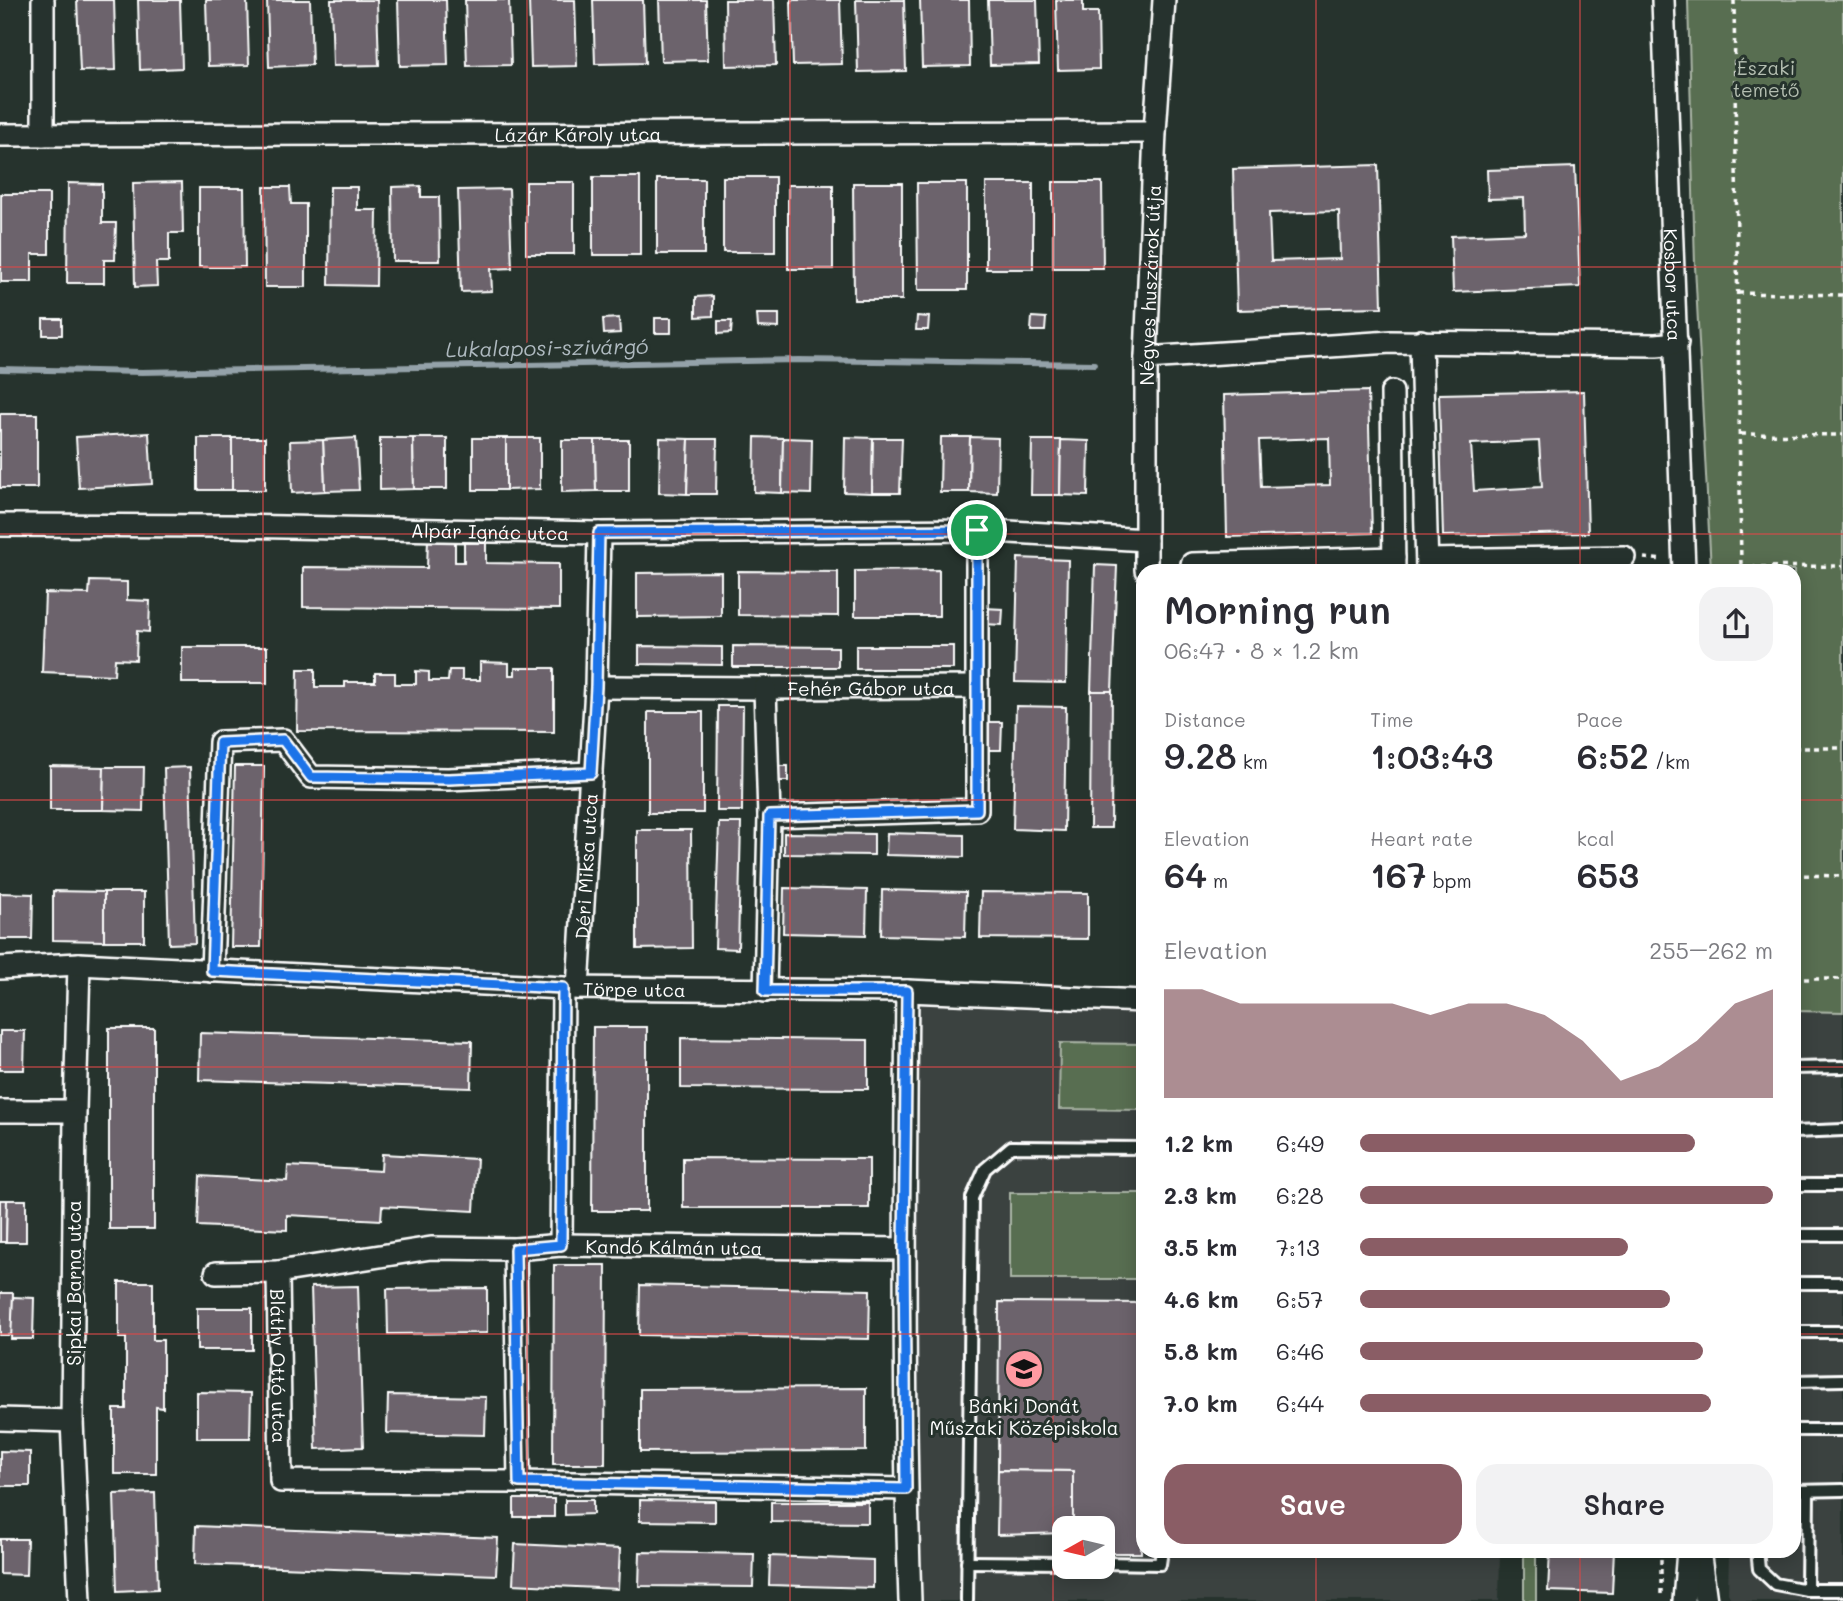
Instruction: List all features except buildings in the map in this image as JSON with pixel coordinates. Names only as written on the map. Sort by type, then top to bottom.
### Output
[{"type":"street","points":[[43,0],[43,135]]},
{"type":"street","name":"Négyes huszárok útja","points":[[1146,564],[1146,358],[1155,132],[1164,0]]},
{"type":"street","name":"Kosbor utca","points":[[1663,0],[1684,564]]},
{"type":"street","name":"Lázár Károly utca","points":[[0,135],[1155,132]]},
{"type":"street","points":[[1146,358],[1421,341],[1677,344]]},
{"type":"street","points":[[1421,341],[1427,564]]},
{"type":"street","points":[[1192,564],[1394,564],[1392,392]]},
{"type":"street","name":"Alpár Ignác utca","points":[[0,525],[599,533],[977,530],[1146,540]]},
{"type":"street","name":"Fehér Gábor utca","points":[[769,816],[977,810],[977,530]]},
{"type":"street","name":"Déri Miksa utca","points":[[561,1245],[571,988],[591,773],[596,687],[599,533]]},
{"type":"street","points":[[1452,564],[1624,557]]},
{"type":"street","name":"Fehér Gábor utca","points":[[596,687],[977,687]]},
{"type":"street","name":"Fehér Gábor utca","points":[[765,688],[769,816],[765,991]]},
{"type":"street","points":[[212,971],[220,743],[283,740],[311,777],[449,779],[591,773]]},
{"type":"street","name":"Törpe utca","points":[[0,968],[79,964],[571,988],[907,991],[1136,1001]]},
{"type":"street","name":"Sipkai Barna utca","points":[[79,964],[72,1421],[80,1601]]},
{"type":"street","points":[[907,991],[904,1249],[910,1601]]},
{"type":"street","points":[[0,1111],[75,1111]]},
{"type":"street","name":"Kandó Kálmán utca","points":[[278,1272],[431,1248],[515,1249],[561,1245],[904,1249]]},
{"type":"street","points":[[515,1249],[519,1482],[906,1489]]},
{"type":"street","name":"Bláthy Ottó utca","points":[[216,1273],[278,1272],[281,1481],[519,1482]]},
{"type":"street","points":[[0,1419],[72,1421]]},
{"type":"street","points":[[1684,1601],[1687,1558]]},
{"type":"street","points":[[1700,1558],[1706,1601]]},
{"type":"lane","points":[[1801,1068],[1843,1067]]},
{"type":"lane","points":[[1801,1132],[1843,1130]]},
{"type":"lane","points":[[967,1601],[972,1198],[985,1169],[1011,1147],[1136,1149]]},
{"type":"lane","points":[[1801,1185],[1843,1185]]},
{"type":"lane","points":[[1801,1236],[1843,1236]]},
{"type":"lane","points":[[1801,1283],[1843,1283]]},
{"type":"lane","points":[[1801,1332],[1843,1332]]},
{"type":"lane","points":[[1801,1381],[1843,1380]]},
{"type":"lane","points":[[1801,1430],[1843,1430]]},
{"type":"lane","points":[[1801,1490],[1843,1490]]},
{"type":"lane","points":[[1807,1590],[1808,1491]]},
{"type":"lane","points":[[1115,1563],[1160,1564],[1161,1558]]},
{"type":"lane","points":[[1758,1558],[1759,1569],[1775,1584],[1807,1590],[1843,1590]]},
{"type":"lane","points":[[967,1562],[1052,1563]]},
{"type":"path","points":[[1734,0],[1741,564]]},
{"type":"path","points":[[1738,293],[1843,295]]},
{"type":"path","points":[[1741,434],[1843,435]]},
{"type":"path","points":[[1801,567],[1843,566]]},
{"type":"path","points":[[1801,748],[1843,748]]},
{"type":"path","points":[[1801,875],[1843,876]]},
{"type":"path","points":[[1801,979],[1843,979]]},
{"type":"path","points":[[1661,1558],[1661,1601]]},
{"type":"shaded area","name":"Bánki Donát Műszaki Középiskola","points":[[907,991],[1136,1001],[1136,1558],[1500,1558],[1499,1601],[910,1601]]},
{"type":"shaded area","points":[[1801,1011],[1843,1012],[1843,1601],[1732,1601],[1728,1593],[1729,1558],[1801,1558]]},
{"type":"green space","name":"Északi temető","points":[[1688,0],[1843,0],[1843,1012],[1801,1011],[1801,564],[1711,564],[1695,266]]},
{"type":"green space","points":[[1060,1043],[1136,1044],[1136,1110],[1059,1109]]},
{"type":"green space","points":[[1010,1193],[1136,1193],[1136,1279],[1010,1279]]},
{"type":"green space","points":[[1524,1558],[1536,1558],[1536,1601],[1524,1601]]},
{"type":"waterway","name":"Lukalaposi-szivárgó","points":[[0,369],[142,372],[799,360],[1095,364]]},
{"type":"place","name":"Bánki Donát Műszaki Középiskola","points":[[1024,1369]]},
{"type":"route","points":[[977,530],[977,810],[769,816],[765,991],[907,991],[904,1249],[906,1489],[519,1482],[515,1249],[561,1245],[563,988],[212,971],[220,743],[283,740],[311,777],[449,779],[591,773],[596,687],[599,533],[977,530]]}]
